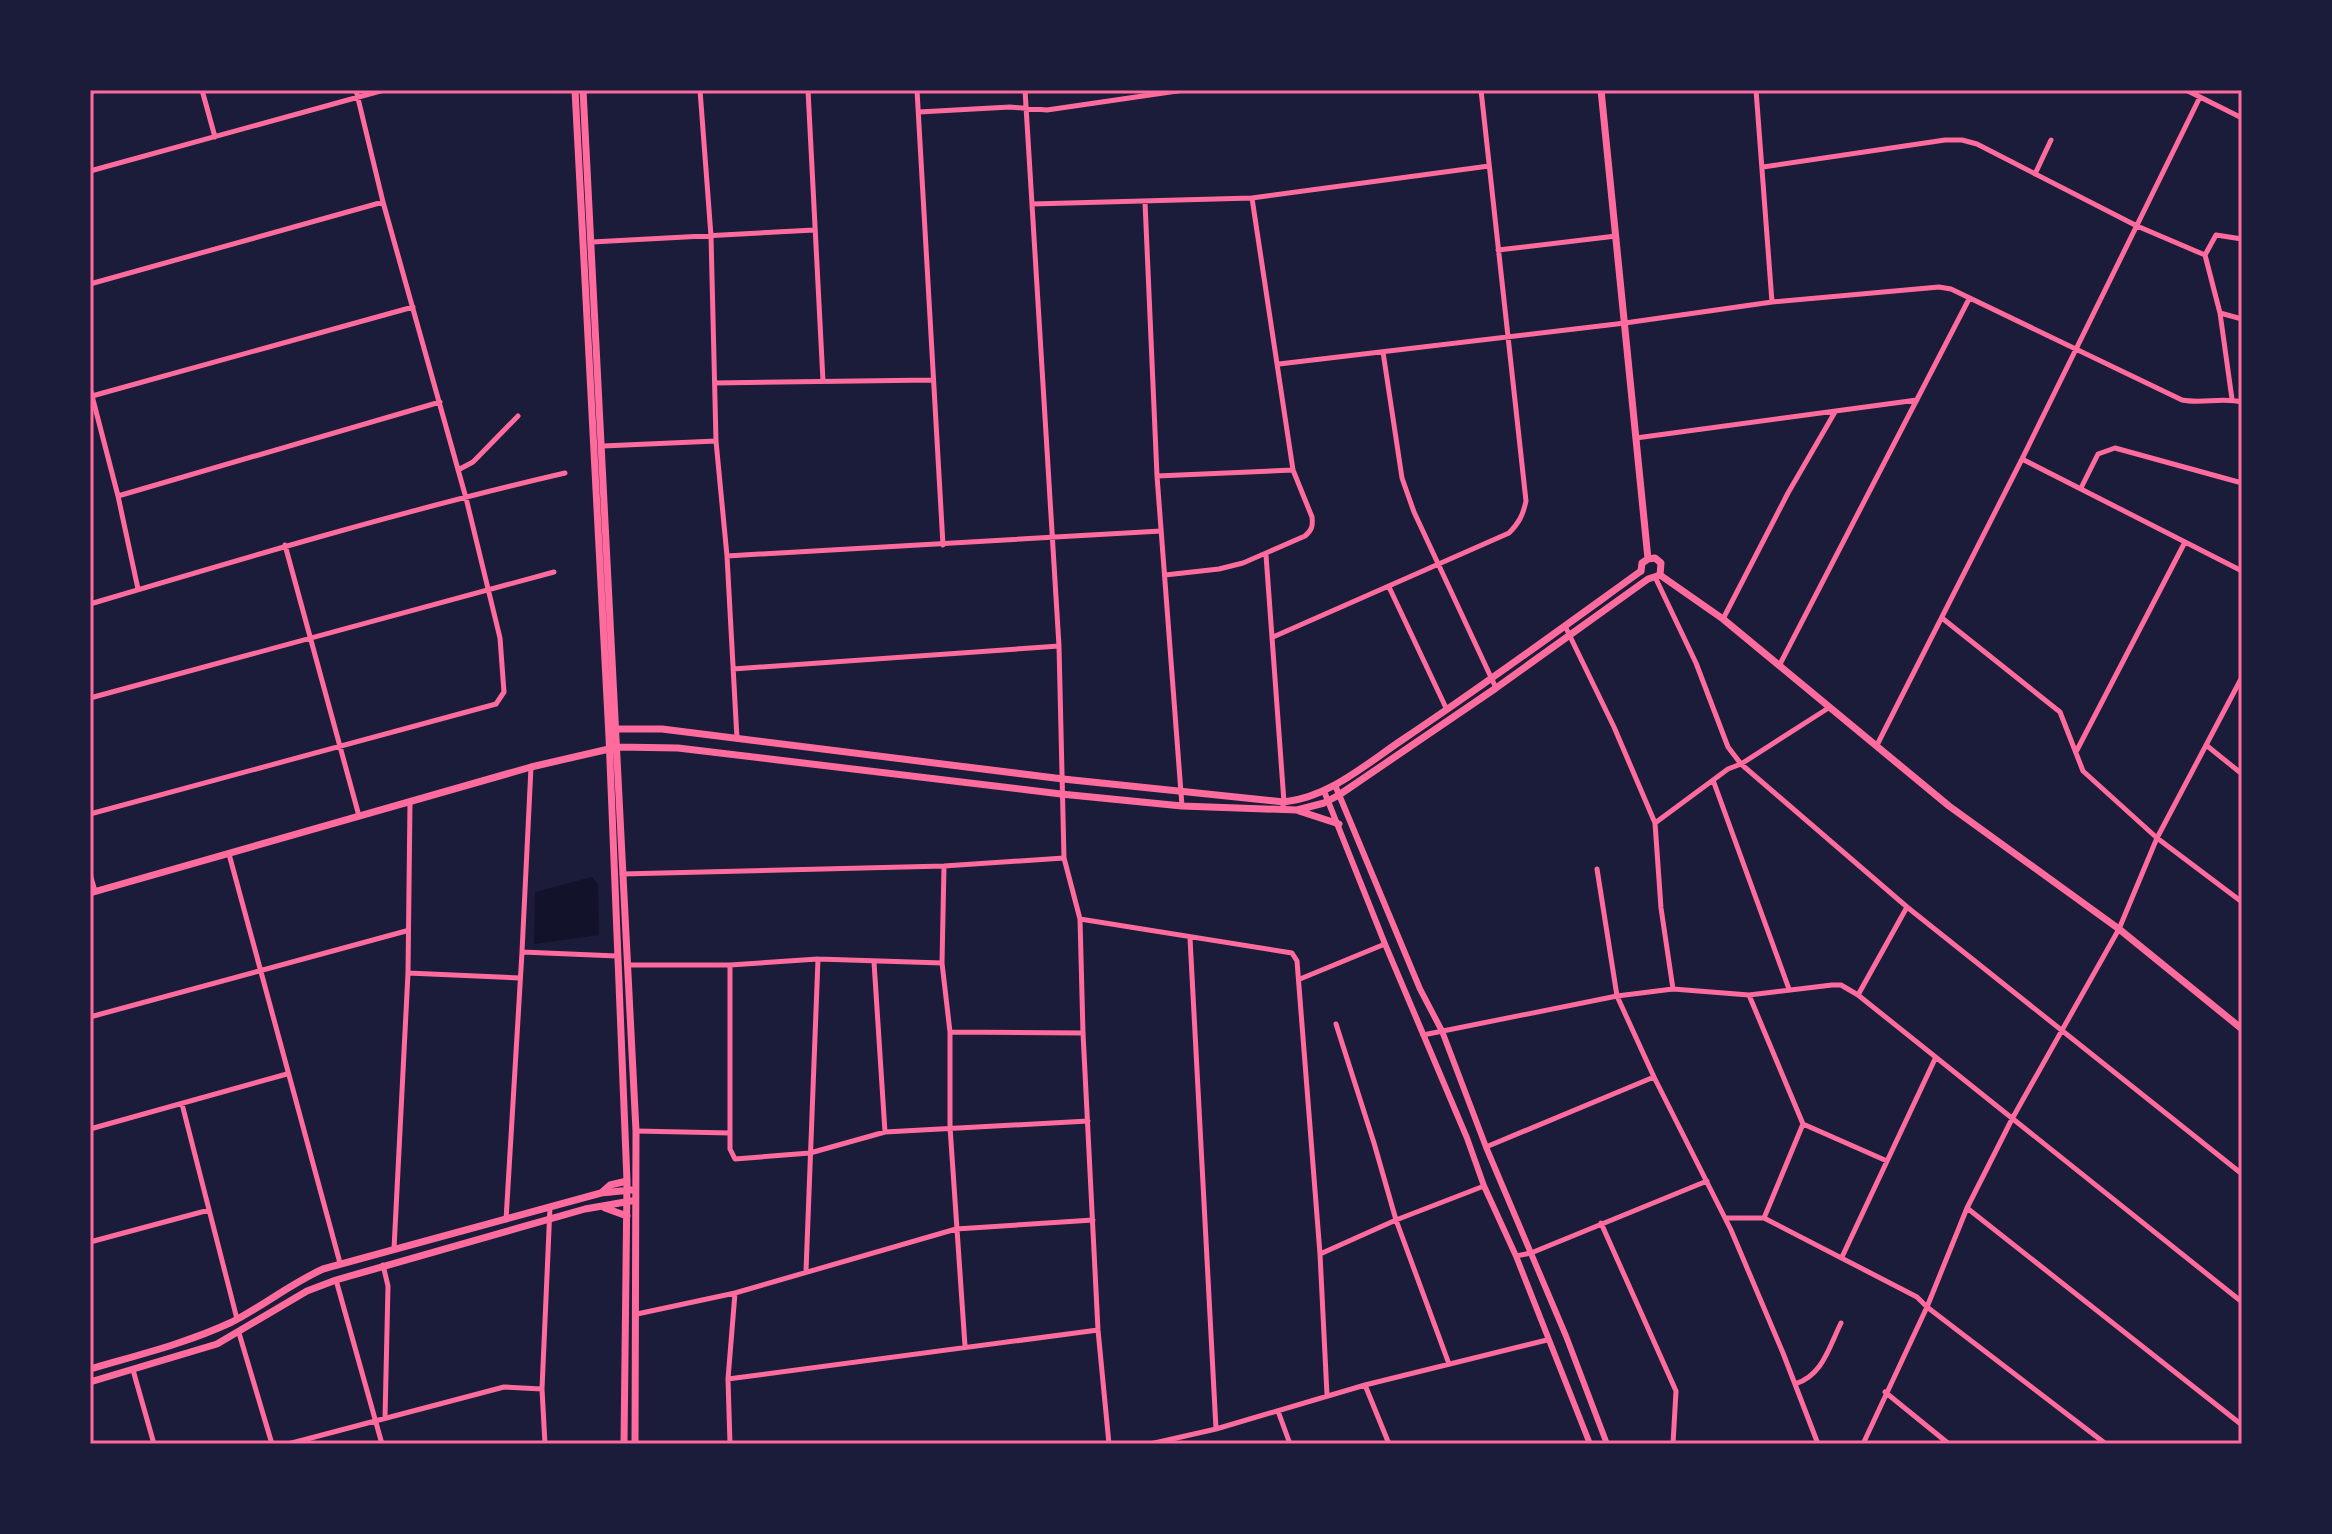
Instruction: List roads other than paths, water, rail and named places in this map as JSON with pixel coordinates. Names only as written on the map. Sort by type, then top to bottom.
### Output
[{"type":"main road","points":[[575,90],[609,737],[622,874],[636,1131],[635,1444]]},
{"type":"main road","points":[[583,90],[617,728],[612,750],[628,1203],[624,1444]]},
{"type":"main road","points":[[1601,90],[1648,559]]},
{"type":"main road","points":[[92,892],[531,767],[612,750],[678,748],[1182,806],[1283,806],[1335,785],[1447,710],[1494,684],[1565,626],[1641,571],[1642,563],[1655,558],[1661,563],[1655,577],[1494,684],[1339,795],[1297,810]]},
{"type":"main road","points":[[1641,571],[1723,619],[1949,806],[2119,929],[2242,1029]]},
{"type":"main road","points":[[609,737],[617,728],[662,729],[1182,791],[1283,806],[1339,824]]},
{"type":"main road","points":[[601,1193],[610,1185],[627,1181]]},
{"type":"main road","points":[[90,1369],[186,1341],[237,1319],[299,1280],[340,1263],[601,1193],[627,1192],[636,1187]]},
{"type":"main road","points":[[90,1382],[217,1344],[300,1295],[336,1280],[599,1206],[628,1203],[637,1198]]},
{"type":"main road","points":[[599,1206],[627,1216]]},
{"type":"street","points":[[202,90],[215,137]]},
{"type":"street","points":[[90,814],[496,704],[504,692],[500,638],[488,588],[440,402],[383,202],[356,90]]},
{"type":"street","points":[[90,171],[384,90]]},
{"type":"street","points":[[700,90],[711,236],[716,441],[727,556],[737,739]]},
{"type":"street","points":[[808,90],[823,381]]},
{"type":"street","points":[[917,90],[943,545]]},
{"type":"street","points":[[1025,90],[1059,646],[1064,858],[1080,919],[1098,1330],[1109,1444]]},
{"type":"street","points":[[919,112],[1010,107],[1047,110],[1184,90]]},
{"type":"street","points":[[1273,637],[1509,533],[1518,524],[1523,512],[1526,501],[1481,90]]},
{"type":"street","points":[[1756,90],[1772,302]]},
{"type":"street","points":[[2186,90],[2242,118]]},
{"type":"street","points":[[1877,745],[2200,97]]},
{"type":"street","points":[[1763,167],[1962,140],[1977,144],[2137,226],[2205,255]]},
{"type":"street","points":[[2035,174],[2051,140]]},
{"type":"street","points":[[1032,204],[1252,198],[1489,166]]},
{"type":"street","points":[[1165,575],[1219,569],[1266,555],[1311,531],[1312,517],[1293,470],[1252,198]]},
{"type":"street","points":[[90,284],[383,202]]},
{"type":"street","points":[[1145,202],[1157,476],[1182,806]]},
{"type":"street","points":[[592,242],[814,230]]},
{"type":"street","points":[[2232,399],[2220,313],[2205,255],[2216,235],[2242,239]]},
{"type":"street","points":[[1498,250],[1617,236]]},
{"type":"street","points":[[1279,364],[1924,286],[1951,289],[2182,400],[2232,399],[2242,402]]},
{"type":"street","points":[[1779,666],[1969,299]]},
{"type":"street","points":[[92,396],[413,307]]},
{"type":"street","points":[[2220,313],[2242,319]]},
{"type":"street","points":[[1383,352],[1402,478],[1414,512],[1494,684]]},
{"type":"street","points":[[715,383],[932,380]]},
{"type":"street","points":[[90,388],[138,589]]},
{"type":"street","points":[[1636,438],[1917,400]]},
{"type":"street","points":[[118,496],[440,402]]},
{"type":"street","points":[[1723,619],[1788,493],[1835,411]]},
{"type":"street","points":[[458,470],[473,462],[518,416]]},
{"type":"street","points":[[603,446],[716,441]]},
{"type":"street","points":[[2081,488],[2098,454],[2102,450],[2115,448],[2242,483]]},
{"type":"street","points":[[2022,459],[2242,571]]},
{"type":"street","points":[[1157,476],[1293,470]]},
{"type":"street","points":[[90,604],[285,545],[465,496],[565,473]]},
{"type":"street","points":[[727,556],[1161,531]]},
{"type":"street","points":[[2077,751],[2185,542]]},
{"type":"street","points":[[285,545],[359,817]]},
{"type":"street","points":[[1266,555],[1283,806]]},
{"type":"street","points":[[90,698],[554,572]]},
{"type":"street","points":[[1655,577],[1696,663],[1728,747],[1741,764],[1907,907],[2242,1174]]},
{"type":"street","points":[[1389,587],[1447,710]]},
{"type":"street","points":[[1942,618],[2060,712],[2083,771],[2157,838],[2242,902]]},
{"type":"street","points":[[1565,626],[1614,727],[1655,823],[1661,908],[1673,989]]},
{"type":"street","points":[[732,669],[1059,646]]},
{"type":"street","points":[[1863,1444],[1927,1307],[1967,1208],[2012,1119],[2119,929],[2157,838],[2242,677]]},
{"type":"street","points":[[1655,823],[1713,780],[1830,707]]},
{"type":"street","points":[[2206,745],[2242,774]]},
{"type":"street","points":[[506,1220],[531,767]]},
{"type":"street","points":[[1713,780],[1789,989]]},
{"type":"street","points":[[1335,785],[1420,989],[1442,1031],[1607,1444]]},
{"type":"street","points":[[1324,791],[1590,1444]]},
{"type":"street","points":[[394,1250],[408,973],[406,931],[410,802]]},
{"type":"street","points":[[229,853],[340,1263]]},
{"type":"street","points":[[622,874],[944,866],[1064,858]]},
{"type":"street","points":[[944,866],[942,963],[950,1032],[950,1127],[965,1346]]},
{"type":"street","points":[[1597,869],[1617,996],[1654,1077],[1726,1218],[1818,1444]]},
{"type":"street","points":[[90,874],[92,892]]},
{"type":"street","points":[[1858,995],[1907,907]]},
{"type":"street","points":[[1080,919],[1292,953],[1297,961],[1320,1254],[1327,1395]]},
{"type":"street","points":[[90,1017],[406,931]]},
{"type":"street","points":[[1190,938],[1216,1429]]},
{"type":"street","points":[[1300,979],[1385,944]]},
{"type":"street","points":[[522,952],[617,956]]},
{"type":"street","points":[[628,965],[730,965],[818,959],[942,963]]},
{"type":"street","points":[[806,1271],[818,959]]},
{"type":"street","points":[[874,962],[885,1132]]},
{"type":"street","points":[[730,965],[730,1153],[739,1160],[810,1153],[885,1132],[1088,1121]]},
{"type":"street","points":[[408,973],[520,978]]},
{"type":"street","points":[[1423,1035],[1617,996],[1673,989],[1749,995],[1841,985],[1858,995],[2242,1302]]},
{"type":"street","points":[[1749,995],[1803,1124],[1887,1161]]},
{"type":"street","points":[[1336,1024],[1396,1220],[1449,1364]]},
{"type":"street","points":[[950,1032],[1083,1033]]},
{"type":"street","points":[[1842,1257],[1935,1059]]},
{"type":"street","points":[[90,1129],[287,1074]]},
{"type":"street","points":[[1486,1147],[1654,1077]]},
{"type":"street","points":[[182,1104],[237,1319]]},
{"type":"street","points":[[1764,1218],[1803,1124]]},
{"type":"street","points":[[636,1131],[730,1133]]},
{"type":"street","points":[[1516,1256],[1531,1253],[1707,1181]]},
{"type":"street","points":[[1320,1254],[1484,1186]]},
{"type":"street","points":[[545,1444],[542,1389],[550,1207]]},
{"type":"street","points":[[1967,1208],[2242,1425]]},
{"type":"street","points":[[90,1242],[209,1210]]},
{"type":"street","points":[[1726,1218],[1764,1218],[1917,1297],[2106,1444]]},
{"type":"street","points":[[637,1314],[735,1293],[956,1229],[1093,1220]]},
{"type":"street","points":[[1601,1223],[1676,1391],[1673,1444]]},
{"type":"street","points":[[383,1265],[388,1286],[385,1418]]},
{"type":"street","points":[[336,1280],[382,1444]]},
{"type":"street","points":[[730,1444],[728,1379],[735,1293]]},
{"type":"street","points":[[1795,1384],[1809,1380],[1818,1371],[1841,1323]]},
{"type":"street","points":[[728,1379],[1098,1330]]},
{"type":"street","points":[[239,1333],[272,1444]]},
{"type":"street","points":[[1150,1444],[1216,1429],[1365,1385],[1547,1340]]},
{"type":"street","points":[[133,1370],[154,1444]]},
{"type":"street","points":[[1365,1385],[1389,1444]]},
{"type":"street","points":[[288,1444],[504,1387],[542,1389]]},
{"type":"street","points":[[1885,1392],[1949,1444]]},
{"type":"street","points":[[1278,1411],[1290,1444]]}]
